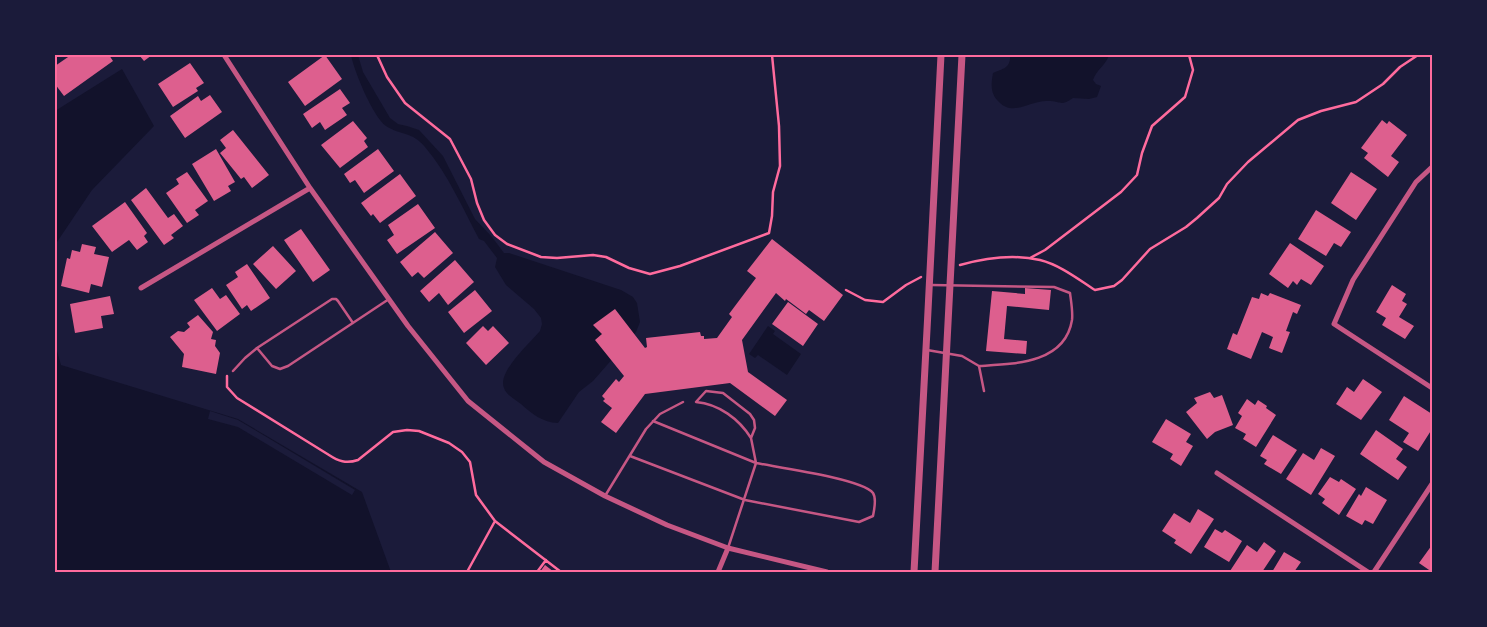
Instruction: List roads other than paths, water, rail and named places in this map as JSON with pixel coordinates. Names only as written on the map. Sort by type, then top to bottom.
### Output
[{"type":"street","points":[[224,55],[310,188],[408,326],[468,401],[544,462],[605,496],[667,525],[728,548],[828,572]]},
{"type":"street","points":[[914,572],[925,350],[931,285],[941,55]]},
{"type":"street","points":[[935,572],[962,55]]},
{"type":"street","points":[[1432,167],[1416,182],[1353,280],[1334,324],[1432,388]]},
{"type":"street","points":[[142,288],[310,188]]},
{"type":"street","points":[[1217,473],[1368,572]]},
{"type":"street","points":[[1374,572],[1432,484]]},
{"type":"street","points":[[718,572],[728,548]]},
{"type":"lane","points":[[925,350],[962,356],[979,366],[1024,363],[1046,355],[1065,341],[1072,319],[1070,293],[1054,287],[931,285]]},
{"type":"lane","points":[[233,371],[257,348],[332,299],[338,301],[352,323]]},
{"type":"lane","points":[[257,348],[272,366],[280,369],[288,366],[389,299]]},
{"type":"lane","points":[[979,366],[984,391]]},
{"type":"lane","points":[[728,548],[756,462],[751,438],[736,420],[720,409],[707,403],[696,402],[706,391],[723,393],[744,408],[754,420],[755,428],[751,438]]},
{"type":"lane","points":[[605,496],[646,429],[660,414],[683,402]]},
{"type":"lane","points":[[630,456],[744,500],[859,522],[873,516],[875,498],[873,493],[867,489],[841,480],[756,462],[654,421]]}]
